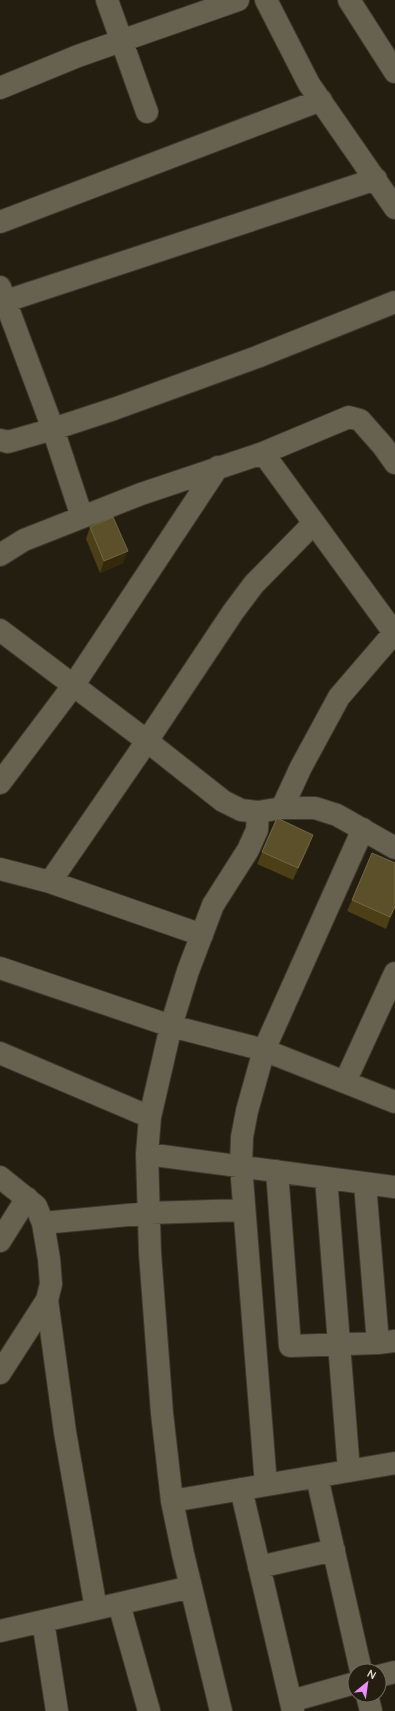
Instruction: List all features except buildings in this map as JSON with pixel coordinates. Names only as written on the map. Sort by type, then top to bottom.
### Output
[{"type":"street","points":[[107,0],[123,40],[147,112]]},
{"type":"street","points":[[0,88],[78,56],[238,0]]},
{"type":"street","points":[[266,0],[301,69],[395,208]]},
{"type":"street","points":[[349,0],[395,72]]},
{"type":"street","points":[[0,222],[321,100]]},
{"type":"street","points":[[82,517],[53,429],[2,297],[376,178]]},
{"type":"street","points":[[0,440],[8,442],[53,429],[257,357],[395,302]]},
{"type":"street","points":[[0,555],[24,540],[82,517],[141,494],[263,453],[349,417],[360,420],[383,446],[395,463]]},
{"type":"street","points":[[263,453],[394,633],[339,697],[301,767],[282,808]]},
{"type":"street","points":[[0,783],[72,686],[218,468]]},
{"type":"street","points":[[50,882],[233,612],[254,584],[314,523]]},
{"type":"street","points":[[0,630],[72,686],[147,741],[222,801],[241,810],[258,812],[282,808],[314,808],[337,815],[395,848]]},
{"type":"street","points":[[221,1711],[172,1501],[162,1413],[150,1253],[147,1154],[150,1117],[172,1026],[188,972],[214,905],[248,850],[256,830],[258,812]]},
{"type":"street","points":[[266,1485],[244,1210],[241,1166],[242,1137],[247,1111],[264,1050],[363,829]]},
{"type":"street","points":[[0,870],[50,882],[202,935]]},
{"type":"street","points":[[0,968],[172,1026],[264,1050],[395,1102]]},
{"type":"street","points":[[345,1082],[395,973]]},
{"type":"street","points":[[0,1053],[150,1117]]},
{"type":"street","points":[[147,1154],[395,1187]]},
{"type":"street","points":[[278,1171],[290,1346],[386,1342],[365,1184]]},
{"type":"street","points":[[0,1177],[36,1206],[43,1223],[49,1259],[51,1284],[47,1300],[0,1372]]},
{"type":"street","points":[[326,1178],[349,1471]]},
{"type":"street","points":[[0,1241],[27,1198]]},
{"type":"street","points":[[43,1223],[149,1213],[244,1210]]},
{"type":"street","points":[[47,1300],[66,1432],[96,1609]]},
{"type":"street","points":[[172,1501],[395,1464]]},
{"type":"street","points":[[317,1477],[359,1663]]},
{"type":"street","points":[[240,1490],[292,1706],[347,1686]]},
{"type":"street","points":[[259,1567],[334,1550]]},
{"type":"street","points":[[0,1631],[191,1587]]},
{"type":"street","points":[[119,1604],[149,1711]]},
{"type":"street","points":[[42,1621],[57,1711]]}]
